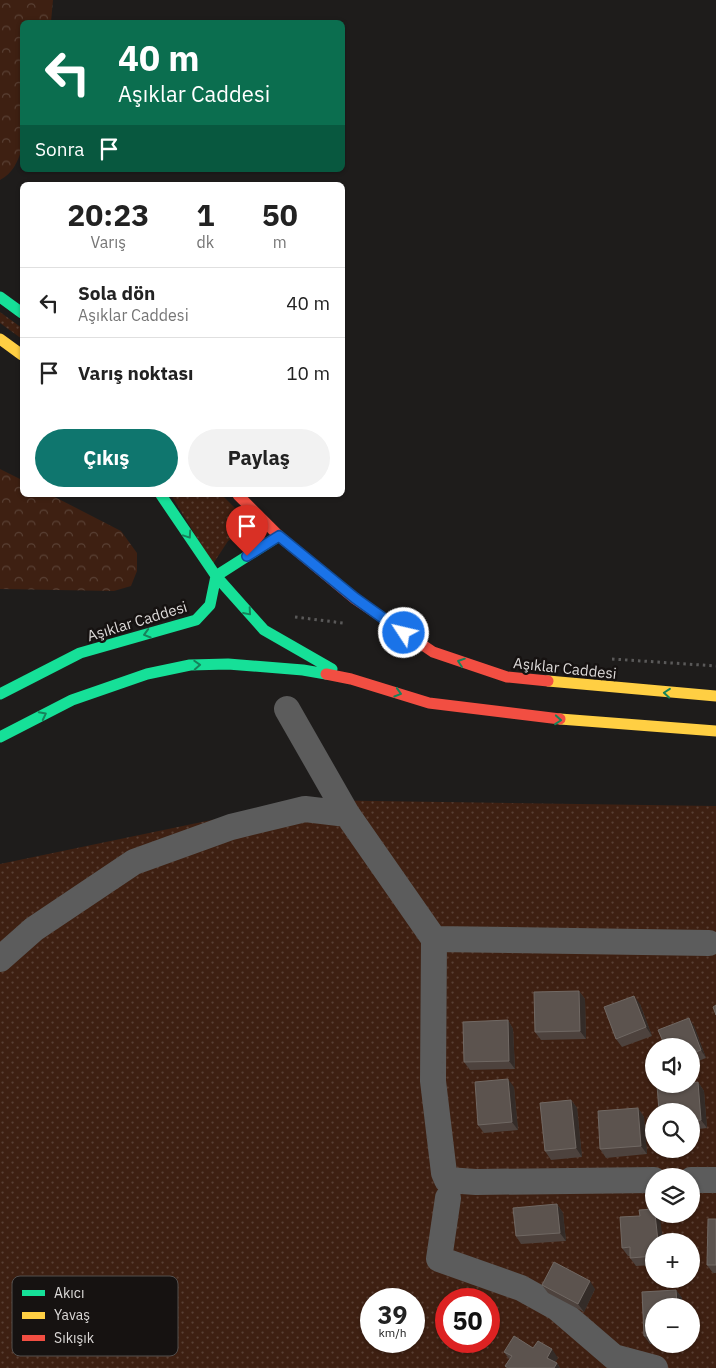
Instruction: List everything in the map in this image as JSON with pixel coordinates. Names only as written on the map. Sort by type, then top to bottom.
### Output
[{"type":"main road","points":[[0,297],[20,312]]},
{"type":"main road","points":[[0,339],[20,354]]},
{"type":"main road","points":[[162,497],[216,576],[264,630],[351,679]]},
{"type":"main road","name":"Aşıklar Caddesi","points":[[240,497],[279,536],[355,598],[433,652],[508,678],[716,696]]},
{"type":"main road","points":[[216,576],[279,536]]},
{"type":"main road","name":"Aşıklar Caddesi","points":[[0,694],[80,653],[196,620],[212,604],[216,576]]},
{"type":"main road","points":[[0,737],[72,700],[147,674],[190,665],[228,664],[303,670],[351,679],[429,703],[542,718],[676,730],[716,731]]},
{"type":"street","points":[[287,709],[347,814],[434,939],[433,1081],[444,1173],[447,1180],[476,1182],[645,1180]]},
{"type":"street","points":[[0,959],[34,929],[134,862],[232,827],[305,809],[347,814]]},
{"type":"street","points":[[434,939],[709,943]]},
{"type":"street","points":[[700,1180],[716,1180]]},
{"type":"street","points":[[448,1198],[439,1259],[521,1288],[557,1308],[614,1357],[655,1368]]},
{"type":"path","points":[[286,616],[344,623]]},
{"type":"path","points":[[610,659],[716,666]]},
{"type":"green space","points":[[0,0],[53,0],[51,20],[20,20],[20,154],[14,167],[0,180]]},
{"type":"green space","points":[[0,312],[20,327],[20,338],[0,323]]},
{"type":"green space","points":[[0,469],[20,479],[20,497],[55,497],[121,531],[137,553],[137,571],[131,586],[114,591],[0,589]]},
{"type":"green space","points":[[172,497],[224,497],[254,527],[228,541],[213,564]]},
{"type":"green space","points":[[307,800],[716,806],[716,1368],[0,1368],[0,864]]},
{"type":"building","points":[[579,991],[580,1031],[535,1032],[534,992]]},
{"type":"building","points":[[634,996],[646,1027],[616,1039],[604,1007]]},
{"type":"building","points":[[689,1018],[696,1038],[662,1038],[658,1030]]},
{"type":"building","points":[[508,1020],[509,1061],[464,1062],[463,1022]]},
{"type":"building","points":[[508,1079],[512,1122],[478,1125],[475,1082]]},
{"type":"building","points":[[658,1093],[699,1093],[700,1103],[658,1103]]},
{"type":"building","points":[[571,1100],[576,1148],[545,1151],[540,1103]]},
{"type":"building","points":[[638,1108],[641,1146],[600,1149],[598,1111]]},
{"type":"building","points":[[557,1204],[560,1233],[516,1236],[513,1208]]},
{"type":"building","points":[[639,1210],[645,1210],[645,1223],[656,1223],[657,1233],[645,1233],[645,1257],[630,1258],[630,1247],[622,1248],[620,1217],[640,1216]]},
{"type":"building","points":[[708,1219],[716,1219],[716,1265],[707,1265]]},
{"type":"building","points":[[554,1262],[590,1281],[578,1304],[542,1285]]},
{"type":"building","points":[[676,1290],[676,1298],[645,1298],[644,1336],[642,1292]]},
{"type":"building","points":[[514,1336],[533,1348],[538,1341],[552,1349],[547,1358],[557,1363],[554,1368],[508,1368],[505,1366],[512,1356],[504,1352]]},
{"type":"traffic: fast","points":[[0,297],[20,312]]},
{"type":"traffic: fast","points":[[162,497],[216,576],[264,630],[332,669]]},
{"type":"traffic: fast","points":[[0,694],[80,653],[196,620],[210,605],[216,576],[279,536]]},
{"type":"traffic: fast","points":[[0,737],[72,700],[147,674],[190,665],[228,664],[303,670],[326,674]]},
{"type":"traffic: slow","points":[[0,339],[20,354]]},
{"type":"traffic: slow","points":[[548,681],[716,696]]},
{"type":"traffic: slow","points":[[560,719],[716,731]]},
{"type":"traffic: jam","points":[[240,497],[279,536],[355,599],[433,652],[507,677],[548,681]]},
{"type":"traffic: jam","points":[[326,674],[351,679],[429,703],[560,719]]},
{"type":"route","points":[[247,556],[279,536],[355,598],[404,633]]}]
